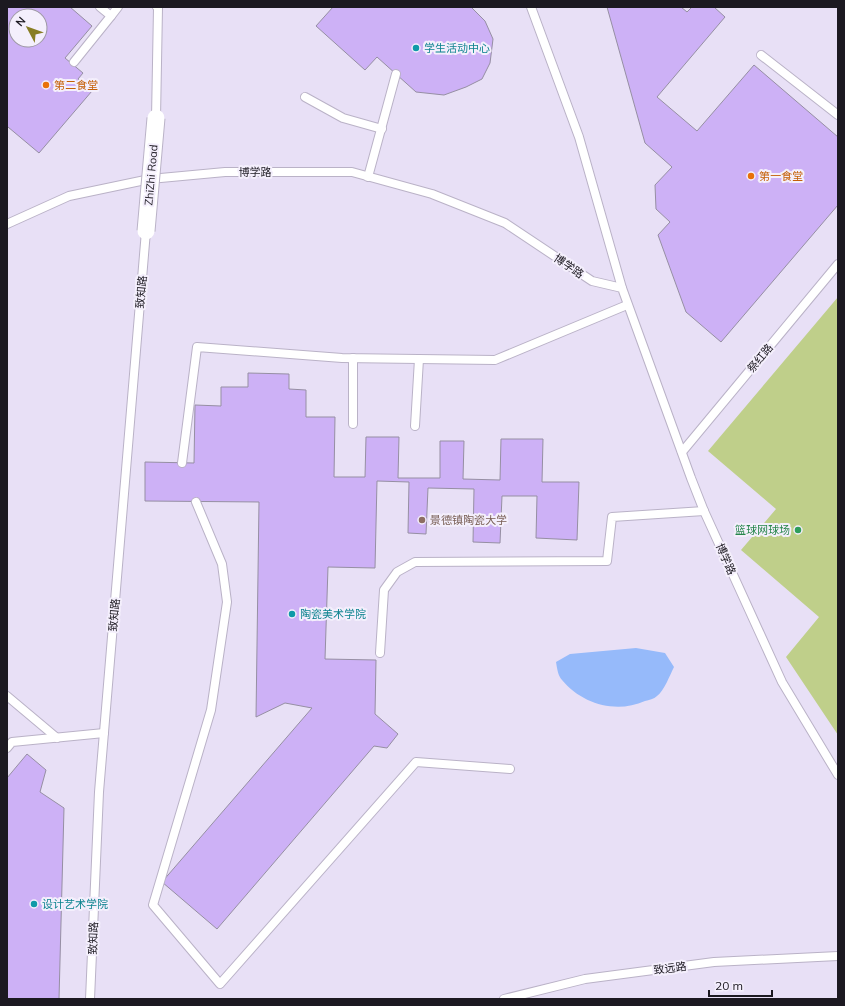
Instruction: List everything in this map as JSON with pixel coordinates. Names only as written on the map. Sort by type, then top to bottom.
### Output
[{"type":"street","name":"ZhiZhi Road","points":[[146,231],[156,118]]},
{"type":"lane","points":[[100,7],[111,16]]},
{"type":"lane","points":[[74,62],[118,7]]},
{"type":"lane","points":[[156,118],[157,7]]},
{"type":"lane","points":[[531,7],[579,137],[622,288]]},
{"type":"lane","points":[[761,55],[838,115]]},
{"type":"lane","points":[[368,177],[396,74]]},
{"type":"lane","points":[[305,97],[343,118],[382,128]]},
{"type":"lane","name":"博学路","points":[[7,224],[69,196],[150,179],[225,172],[352,172],[432,194],[504,223],[592,281],[622,288],[704,511],[782,682],[838,775]]},
{"type":"lane","name":"致知路","points":[[90,999],[99,792],[146,231]]},
{"type":"lane","name":"祭红路","points":[[682,452],[838,264]]},
{"type":"lane","points":[[182,463],[197,347],[353,358],[495,360],[627,305]]},
{"type":"lane","points":[[353,358],[353,424]]},
{"type":"lane","points":[[415,426],[419,359]]},
{"type":"lane","points":[[196,502],[222,564],[227,602],[211,710],[153,906],[220,984],[416,762],[510,769]]},
{"type":"lane","points":[[380,653],[384,590],[397,572],[415,562],[607,561],[612,517],[704,511]]},
{"type":"lane","points":[[7,696],[57,738]]},
{"type":"lane","points":[[7,748],[12,742],[104,734]]},
{"type":"lane","name":"致远路","points":[[504,999],[585,979],[714,962],[838,956]]},
{"type":"green space","name":"篮球网球场","points":[[838,297],[838,735],[786,657],[819,617],[741,550],[776,509],[708,451]]},
{"type":"water","points":[[636,648],[665,653],[674,667],[660,694],[656,697],[634,705],[623,707],[611,706],[589,701],[570,688],[559,674],[556,662],[570,654]]},
{"type":"building","name":"第二食堂","points":[[7,7],[70,7],[92,26],[65,58],[83,73],[78,79],[92,91],[39,153],[8,127],[7,128]]},
{"type":"building","name":"学生活动中心","points":[[333,7],[471,7],[485,21],[493,39],[490,63],[482,79],[466,87],[444,95],[416,92],[377,57],[365,70],[316,26]]},
{"type":"building","name":"第一食堂","points":[[607,7],[681,7],[687,12],[692,7],[714,7],[725,17],[657,97],[697,131],[754,65],[838,137],[838,205],[721,342],[686,312],[658,235],[670,222],[656,209],[655,185],[672,167],[645,143]]},
{"type":"building","name":"陶瓷美术学院","points":[[248,373],[289,374],[289,389],[306,390],[306,417],[335,417],[334,477],[365,477],[366,437],[399,437],[398,478],[440,478],[440,441],[464,441],[463,479],[500,480],[501,439],[543,439],[542,482],[579,482],[577,540],[536,538],[537,496],[502,496],[500,543],[473,542],[474,489],[428,488],[426,534],[408,533],[409,482],[377,481],[375,568],[328,567],[325,659],[376,660],[375,714],[398,734],[387,748],[374,746],[217,929],[162,882],[312,708],[285,703],[256,717],[259,502],[145,501],[145,462],[194,463],[195,405],[221,406],[221,387],[248,387]]},
{"type":"building","name":"设计艺术学院","points":[[27,754],[46,770],[40,792],[64,808],[59,999],[7,999],[7,778]]},
{"type":"place","name":"学生活动中心","points":[[416,48]]},
{"type":"place","name":"第二食堂","points":[[46,85]]},
{"type":"place","name":"第一食堂","points":[[751,176]]},
{"type":"place","name":"景德镇陶瓷大学","points":[[422,520]]},
{"type":"place","name":"篮球网球场","points":[[798,530]]},
{"type":"place","name":"陶瓷美术学院","points":[[292,614]]},
{"type":"place","name":"设计艺术学院","points":[[34,904]]}]
